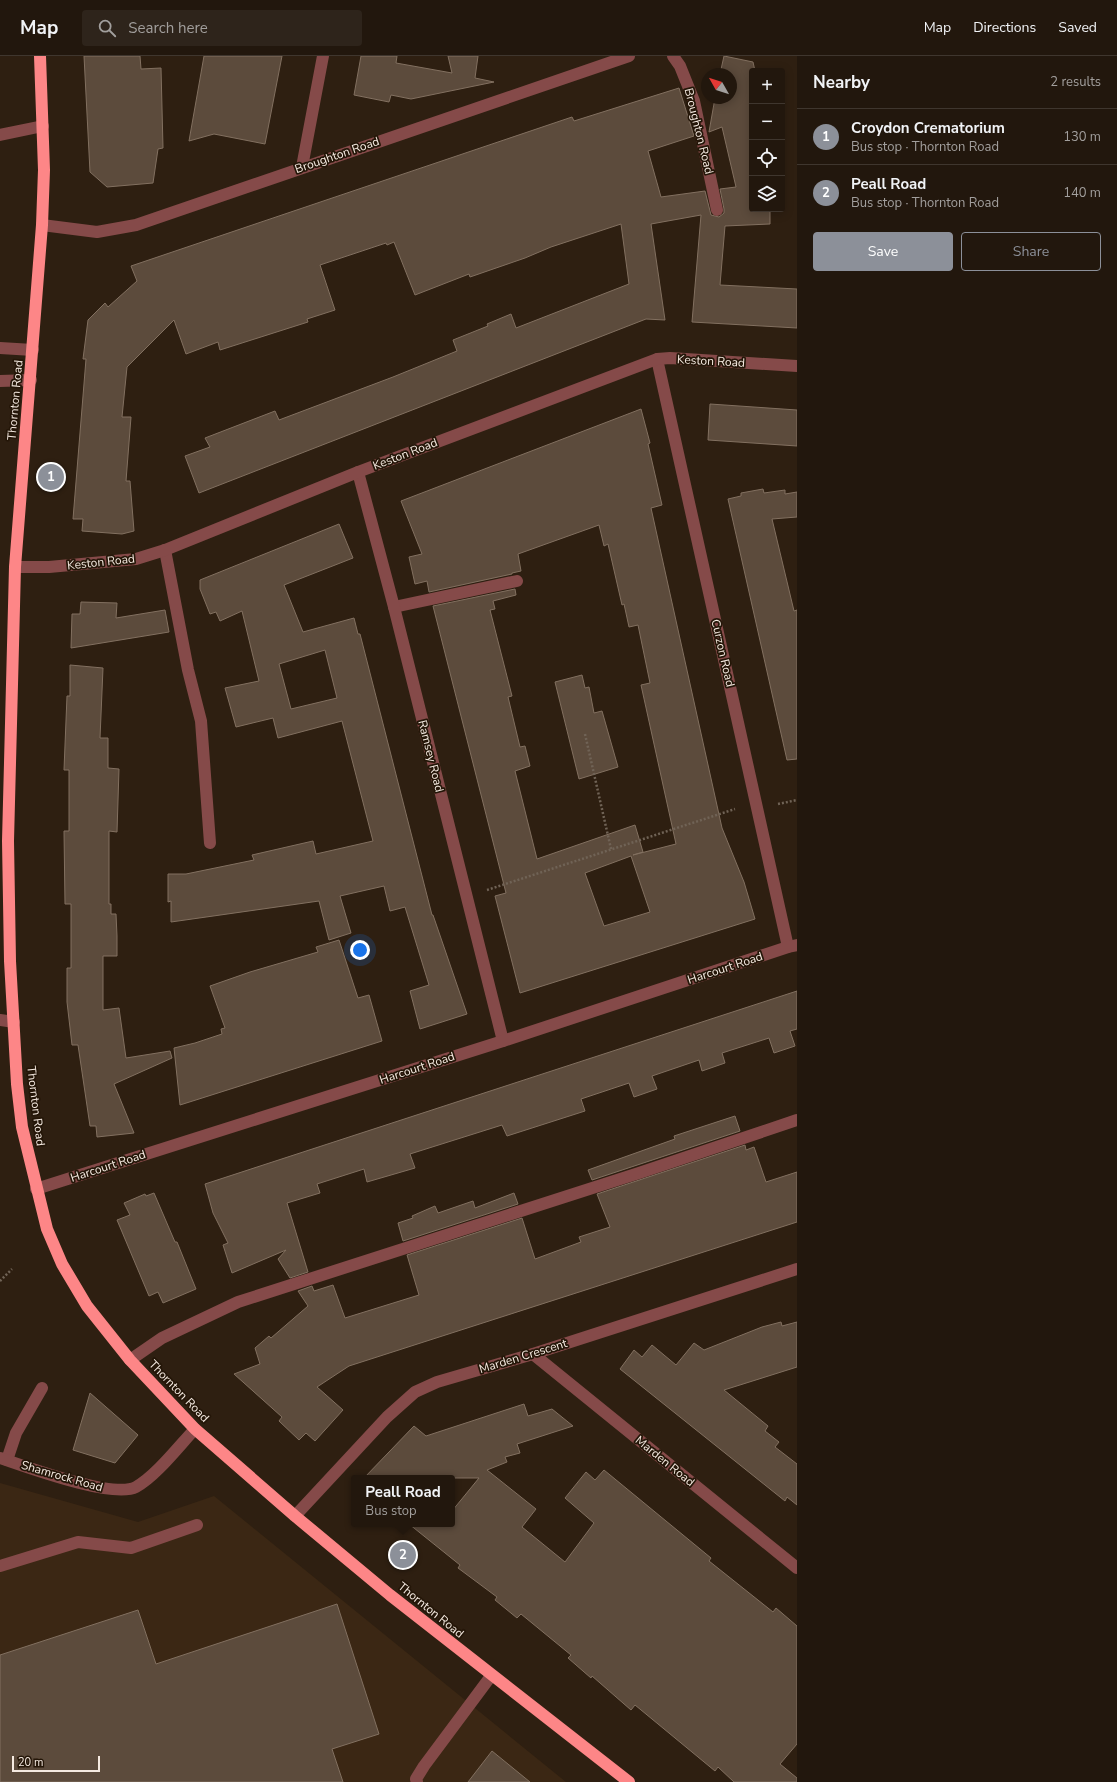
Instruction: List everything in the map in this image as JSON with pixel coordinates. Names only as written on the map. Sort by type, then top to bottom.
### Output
[{"type":"highway","name":"Thornton Road","points":[[40,56],[43,126],[42,225],[31,380],[15,567],[4,768],[9,881],[10,961],[17,1084],[22,1127],[47,1229],[62,1264],[87,1306],[130,1360],[195,1429],[294,1516],[491,1676],[559,1726],[629,1782]]},
{"type":"street","points":[[302,167],[323,56]]},
{"type":"street","name":"Broughton Road","points":[[42,225],[98,232],[122,229],[629,56]]},
{"type":"street","name":"Broughton Road","points":[[673,56],[680,66],[694,101],[717,210]]},
{"type":"street","points":[[0,135],[43,126]]},
{"type":"street","points":[[0,348],[33,350]]},
{"type":"street","name":"Keston Road","points":[[15,567],[49,567],[136,560],[165,550],[358,472],[657,359],[670,358],[797,366]]},
{"type":"street","name":"Curzon Road","points":[[657,359],[757,808],[793,946]]},
{"type":"street","points":[[0,380],[31,380]]},
{"type":"street","name":"Ramsey Road","points":[[358,472],[394,607],[503,1041]]},
{"type":"street","points":[[165,550],[188,670],[201,721],[210,843]]},
{"type":"street","points":[[394,607],[517,581]]},
{"type":"street","name":"Harcourt Road","points":[[36,1189],[503,1041],[793,946]]},
{"type":"street","points":[[0,1020],[14,1022]]},
{"type":"street","points":[[130,1360],[162,1338],[238,1302],[639,1173],[797,1120]]},
{"type":"street","name":"Marden Crescent","points":[[294,1516],[387,1417],[415,1392],[437,1382],[533,1354],[797,1269]]},
{"type":"street","name":"Marden Road","points":[[533,1354],[797,1568]]},
{"type":"street","points":[[3,1459],[42,1388]]},
{"type":"street","name":"Shamrock Road","points":[[3,1459],[85,1484],[112,1490],[134,1488],[145,1481],[195,1429]]},
{"type":"street","points":[[0,1566],[78,1542],[131,1548],[197,1525]]},
{"type":"street","points":[[417,1782],[416,1779],[424,1766],[491,1676]]},
{"type":"path","points":[[585,734],[611,849]]},
{"type":"path","points":[[467,897],[731,809],[757,808]]},
{"type":"path","points":[[0,1281],[12,1269]]},
{"type":"shaded area","points":[[0,1483],[138,1522],[214,1496],[566,1782],[0,1782]]},
{"type":"building","points":[[84,56],[140,56],[141,69],[161,68],[163,148],[158,149],[153,183],[107,187],[90,172]]},
{"type":"building","points":[[204,56],[282,56],[265,144],[214,134],[189,141]]},
{"type":"building","points":[[361,56],[397,56],[396,63],[452,73],[448,56],[478,56],[475,78],[494,82],[411,99],[391,95],[389,102],[354,95]]},
{"type":"building","points":[[724,56],[753,62],[754,68],[749,68],[749,212],[770,212],[770,224],[725,226],[720,285],[797,289],[797,328],[692,322],[701,215],[651,224],[665,320],[646,319],[199,493],[185,456],[210,447],[205,438],[275,411],[279,420],[393,377],[457,351],[453,340],[488,326],[487,324],[511,314],[516,328],[629,284],[621,224],[551,247],[525,258],[470,277],[469,274],[415,295],[394,242],[387,245],[386,243],[320,265],[335,310],[307,319],[308,322],[220,350],[218,342],[186,354],[174,320],[127,367],[122,417],[131,417],[126,481],[130,481],[134,531],[122,534],[82,531],[83,519],[73,519],[86,359],[83,359],[88,320],[105,303],[108,307],[137,281],[131,266],[572,117],[574,121],[679,88],[694,136],[648,151],[661,197],[705,191],[711,215],[719,217],[724,213],[720,189],[736,187],[722,127],[709,132],[714,104],[737,104],[737,68],[721,68]]},
{"type":"building","points":[[710,404],[797,410],[797,446],[708,440]]},
{"type":"building","points":[[641,409],[650,443],[648,444],[662,505],[651,508],[722,828],[744,882],[755,919],[520,993],[495,896],[506,893],[433,606],[515,589],[516,595],[493,601],[495,609],[490,610],[512,696],[508,697],[520,747],[525,746],[530,766],[515,771],[537,859],[635,825],[643,852],[633,855],[676,844],[641,685],[650,683],[638,625],[629,627],[624,604],[622,605],[608,544],[604,546],[599,525],[518,554],[521,571],[429,592],[427,581],[415,584],[409,557],[422,554],[401,501]],"holes":[[[631,856],[650,912],[604,926],[585,873]]]},
{"type":"building","points":[[763,489],[764,493],[785,490],[785,494],[797,492],[797,517],[772,519],[794,611],[797,610],[797,759],[787,760],[728,499],[741,496],[741,493]]},
{"type":"building","points":[[339,524],[353,558],[284,585],[303,632],[354,618],[358,634],[360,634],[432,915],[467,1014],[420,1029],[410,991],[429,985],[405,907],[390,911],[384,886],[340,896],[351,933],[329,940],[319,901],[171,922],[171,901],[168,902],[168,874],[186,874],[254,860],[252,855],[313,841],[316,854],[373,841],[342,721],[278,738],[273,718],[236,727],[225,688],[259,681],[242,611],[220,621],[216,612],[210,614],[200,589],[200,580]],"holes":[[[325,650],[337,698],[291,709],[279,664]]]},
{"type":"building","points":[[81,602],[117,603],[116,618],[165,610],[169,632],[71,648],[72,614],[80,614]]},
{"type":"building","points":[[70,665],[103,668],[100,738],[108,738],[108,768],[119,769],[117,832],[109,831],[109,904],[111,904],[111,914],[116,914],[117,956],[103,956],[103,1010],[119,1008],[126,1058],[170,1051],[172,1058],[114,1084],[134,1133],[97,1137],[96,1126],[90,1126],[78,1045],[72,1045],[67,1002],[67,968],[71,968],[71,904],[65,904],[64,831],[69,831],[69,770],[64,770],[67,696],[70,696]]},
{"type":"building","points":[[582,675],[585,688],[589,687],[594,713],[602,711],[618,767],[579,779],[555,682]]},
{"type":"building","points":[[339,940],[358,998],[369,995],[382,1041],[180,1105],[174,1048],[222,1034],[221,1029],[225,1028],[210,986],[250,972],[318,952],[316,947]]},
{"type":"building","points":[[797,991],[797,1029],[790,1031],[795,1046],[774,1053],[769,1038],[722,1053],[725,1063],[702,1071],[699,1060],[652,1076],[657,1089],[634,1097],[629,1083],[581,1099],[585,1111],[507,1136],[502,1125],[410,1154],[415,1168],[367,1182],[364,1169],[317,1184],[320,1193],[287,1203],[308,1272],[290,1278],[278,1259],[286,1250],[232,1273],[223,1245],[228,1243],[213,1213],[205,1184]]},
{"type":"building","points":[[735,1116],[740,1131],[592,1180],[588,1170],[675,1139],[674,1136]]},
{"type":"building","points":[[745,1145],[746,1150],[754,1147],[766,1182],[797,1172],[797,1222],[349,1366],[317,1387],[343,1410],[315,1441],[306,1433],[299,1440],[279,1421],[282,1417],[234,1374],[260,1364],[255,1348],[269,1336],[271,1338],[308,1306],[298,1291],[312,1286],[314,1291],[333,1285],[345,1318],[419,1295],[407,1255],[522,1218],[535,1259],[581,1242],[579,1237],[610,1227],[597,1194]]},
{"type":"building","points":[[154,1193],[175,1242],[177,1242],[196,1289],[163,1303],[158,1292],[149,1296],[117,1220],[130,1215],[124,1203],[145,1194],[146,1196]]},
{"type":"building","points":[[514,1193],[518,1204],[403,1241],[398,1223],[413,1218],[412,1216],[435,1206],[438,1213],[473,1201],[475,1208]]},
{"type":"building","points":[[781,1322],[782,1326],[797,1322],[797,1367],[724,1390],[768,1426],[765,1431],[779,1442],[775,1447],[797,1464],[797,1505],[787,1497],[785,1501],[620,1369],[634,1350],[642,1357],[652,1345],[676,1365],[694,1343],[704,1350],[762,1327]]},
{"type":"building","points":[[90,1393],[138,1435],[115,1463],[73,1450]]},
{"type":"building","points":[[524,1404],[528,1416],[552,1409],[573,1426],[517,1444],[520,1453],[505,1457],[507,1462],[487,1470],[536,1509],[522,1527],[565,1562],[594,1523],[565,1498],[586,1472],[595,1480],[604,1470],[711,1558],[709,1561],[773,1612],[776,1608],[797,1626],[797,1744],[780,1764],[797,1778],[797,1782],[734,1782],[718,1767],[715,1771],[635,1705],[631,1710],[592,1676],[591,1678],[568,1658],[571,1655],[521,1614],[517,1618],[495,1600],[497,1597],[458,1568],[460,1565],[413,1527],[455,1527],[455,1507],[479,1478],[455,1478],[455,1475],[367,1475],[414,1426],[426,1436]]},
{"type":"building","points":[[337,1604],[379,1734],[332,1749],[343,1782],[0,1782],[0,1655],[138,1610],[156,1664]]},
{"type":"building","points":[[492,1751],[530,1782],[468,1782]]},
{"type":"place","name":"Croydon Crematorium","points":[[51,477]]},
{"type":"place","name":"Peall Road","points":[[403,1555]]}]
